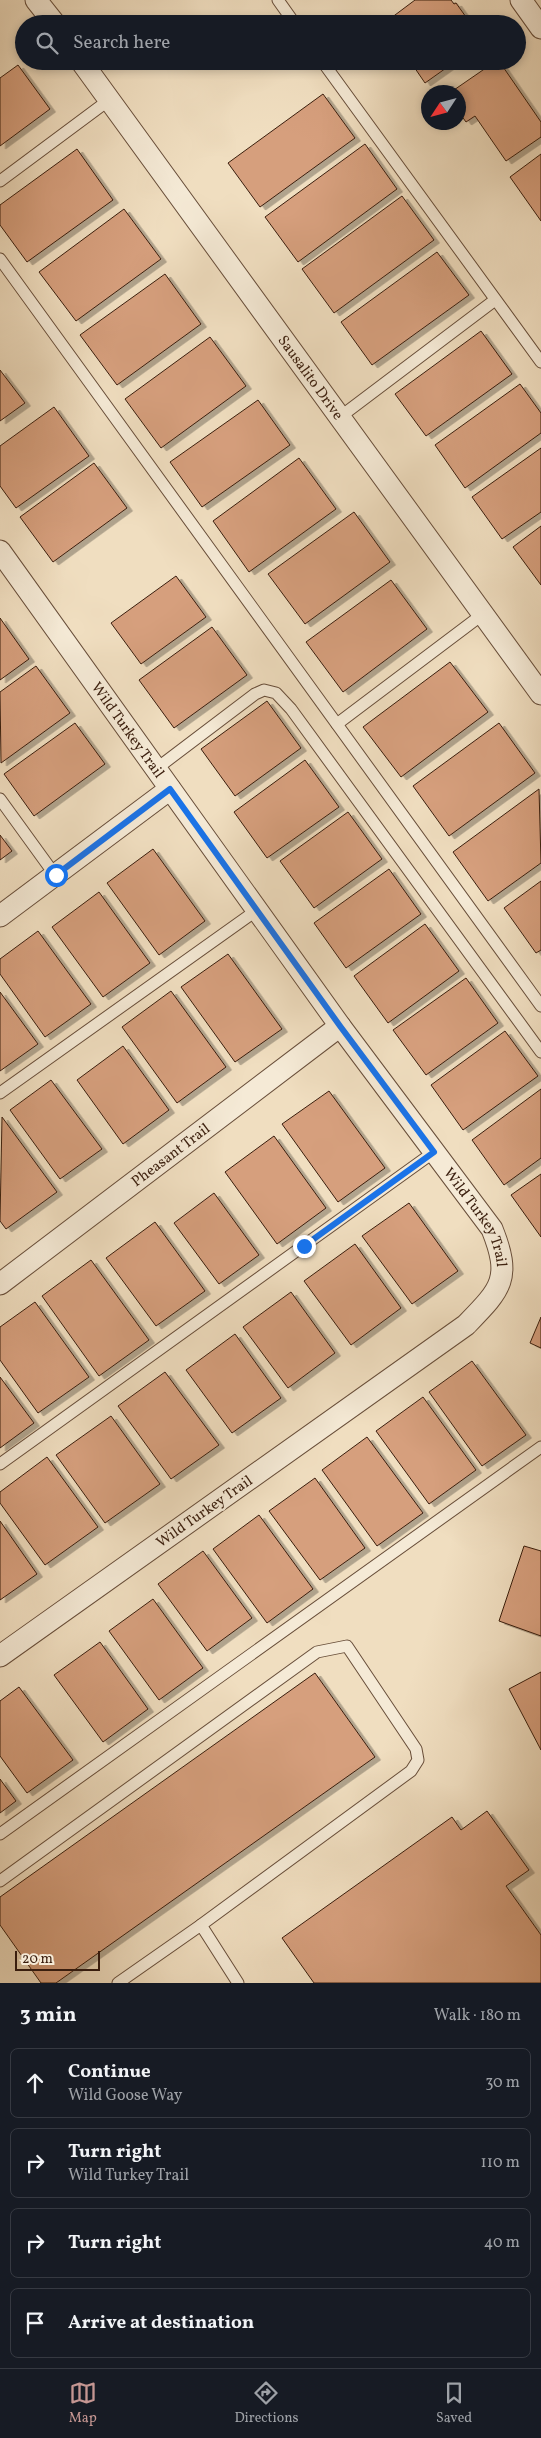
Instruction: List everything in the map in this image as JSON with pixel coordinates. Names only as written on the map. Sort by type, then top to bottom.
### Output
[{"type":"street","points":[[36,0],[48,15]]},
{"type":"street","points":[[521,0],[541,28]]},
{"type":"street","name":"Sausalito Drive","points":[[87,70],[541,694]]},
{"type":"street","name":"Wild Turkey Trail","points":[[0,551],[340,1026],[492,1229],[502,1254],[503,1270],[493,1297],[466,1324],[0,1656]]},
{"type":"street","points":[[0,916],[170,789]]},
{"type":"street","name":"Pheasant Trail","points":[[0,1284],[340,1026]]},
{"type":"lane","points":[[278,0],[289,15]]},
{"type":"lane","points":[[329,70],[541,362]]},
{"type":"lane","points":[[0,181],[109,100]]},
{"type":"lane","points":[[0,259],[541,1006]]},
{"type":"lane","points":[[340,417],[495,300]]},
{"type":"lane","points":[[337,724],[483,614]]},
{"type":"lane","points":[[156,769],[255,694],[264,690],[276,694],[291,709],[541,1052]]},
{"type":"lane","points":[[0,799],[56,875]]},
{"type":"lane","points":[[0,1093],[258,910]]},
{"type":"lane","points":[[0,1464],[434,1152]]},
{"type":"lane","points":[[0,1834],[541,1447]]},
{"type":"lane","points":[[0,1881],[317,1652],[347,1646],[416,1749],[418,1760],[411,1771],[202,1925],[118,1983]]},
{"type":"lane","points":[[202,1925],[238,1983]]},
{"type":"building","points":[[415,0],[451,0],[454,4],[456,3],[465,15],[395,15]]},
{"type":"building","points":[[15,67],[15,70],[22,70],[50,109],[0,146],[0,78]]},
{"type":"building","points":[[416,70],[443,70],[425,83]]},
{"type":"building","points":[[483,70],[505,70],[541,122],[541,137],[506,161],[475,116],[466,122],[466,85],[461,85]]},
{"type":"building","points":[[323,94],[355,138],[260,207],[228,163]]},
{"type":"building","points":[[365,144],[397,189],[298,262],[265,217]]},
{"type":"building","points":[[77,149],[113,200],[27,262],[0,225],[0,205]]},
{"type":"building","points":[[541,154],[541,221],[510,177]]},
{"type":"building","points":[[402,196],[434,240],[334,313],[302,269]]},
{"type":"building","points":[[124,209],[161,259],[76,321],[39,272]]},
{"type":"building","points":[[437,252],[469,295],[372,365],[341,322]]},
{"type":"building","points":[[165,274],[201,324],[117,385],[80,335]]},
{"type":"building","points":[[481,331],[512,374],[426,436],[395,394]]},
{"type":"building","points":[[210,337],[246,386],[161,448],[125,399]]},
{"type":"building","points":[[0,370],[25,403],[0,421]]},
{"type":"building","points":[[520,384],[541,413],[541,433],[465,488],[435,445]]},
{"type":"building","points":[[258,400],[290,445],[202,507],[170,462]]},
{"type":"building","points":[[54,407],[89,456],[16,508],[0,486],[0,446]]},
{"type":"building","points":[[541,448],[541,512],[502,539],[472,497]]},
{"type":"building","points":[[299,458],[336,509],[249,572],[213,521]]},
{"type":"building","points":[[94,463],[127,508],[53,562],[20,517]]},
{"type":"building","points":[[354,512],[390,562],[305,624],[268,574]]},
{"type":"building","points":[[541,526],[541,585],[513,547]]},
{"type":"building","points":[[176,576],[206,617],[141,664],[111,623]]},
{"type":"building","points":[[391,580],[427,629],[343,692],[306,642]]},
{"type":"building","points":[[0,618],[29,659],[0,680]]},
{"type":"building","points":[[212,627],[247,675],[174,728],[139,680]]},
{"type":"building","points":[[450,662],[488,712],[401,777],[363,727]]},
{"type":"building","points":[[36,666],[70,713],[1,763],[0,692]]},
{"type":"building","points":[[267,701],[301,748],[235,796],[201,749]]},
{"type":"building","points":[[75,723],[105,764],[34,816],[4,774]]},
{"type":"building","points":[[499,723],[535,773],[449,836],[413,786]]},
{"type":"building","points":[[305,760],[339,807],[267,858],[234,812]]},
{"type":"building","points":[[539,789],[541,863],[488,901],[453,852]]},
{"type":"building","points":[[348,812],[382,859],[314,908],[280,861]]},
{"type":"building","points":[[0,835],[12,851],[0,860]]},
{"type":"building","points":[[153,849],[205,921],[159,955],[107,883]]},
{"type":"building","points":[[389,869],[421,914],[346,968],[314,923]]},
{"type":"building","points":[[541,881],[541,950],[536,953],[504,908]]},
{"type":"building","points":[[99,892],[150,963],[103,997],[52,927]]},
{"type":"building","points":[[425,924],[459,971],[388,1023],[354,976]]},
{"type":"building","points":[[38,931],[91,1004],[45,1037],[0,974],[0,959]]},
{"type":"building","points":[[228,954],[282,1029],[235,1062],[181,987]]},
{"type":"building","points":[[466,978],[498,1023],[426,1075],[393,1030]]},
{"type":"building","points":[[171,991],[226,1067],[177,1103],[122,1027]]},
{"type":"building","points":[[0,992],[38,1044],[0,1071]]},
{"type":"building","points":[[505,1031],[538,1076],[463,1130],[431,1085]]},
{"type":"building","points":[[123,1046],[169,1110],[123,1144],[77,1080]]},
{"type":"building","points":[[51,1080],[102,1149],[60,1179],[10,1110]]},
{"type":"building","points":[[541,1089],[541,1158],[504,1185],[472,1140]]},
{"type":"building","points":[[329,1091],[385,1168],[338,1202],[282,1124]]},
{"type":"building","points":[[2,1117],[57,1192],[6,1229],[0,1221]]},
{"type":"building","points":[[274,1136],[326,1208],[277,1244],[225,1172]]},
{"type":"building","points":[[541,1174],[541,1237],[511,1195]]},
{"type":"building","points":[[214,1193],[259,1255],[219,1284],[174,1223]]},
{"type":"building","points":[[409,1203],[458,1271],[412,1304],[362,1236]]},
{"type":"building","points":[[155,1222],[205,1291],[156,1326],[106,1258]]},
{"type":"building","points":[[355,1244],[401,1308],[351,1345],[304,1281]]},
{"type":"building","points":[[91,1260],[149,1340],[99,1376],[42,1296]]},
{"type":"building","points":[[291,1292],[335,1353],[288,1388],[243,1327]]},
{"type":"building","points":[[35,1302],[89,1377],[38,1413],[0,1360],[0,1327]]},
{"type":"building","points":[[541,1317],[541,1348],[530,1343]]},
{"type":"building","points":[[235,1334],[281,1398],[232,1433],[186,1370]]},
{"type":"building","points":[[472,1361],[526,1435],[482,1466],[429,1392]]},
{"type":"building","points":[[165,1372],[219,1445],[171,1479],[118,1406]]},
{"type":"building","points":[[0,1377],[34,1423],[0,1448]]},
{"type":"building","points":[[423,1397],[476,1470],[429,1504],[376,1431]]},
{"type":"building","points":[[111,1416],[160,1484],[105,1523],[56,1455]]},
{"type":"building","points":[[367,1437],[423,1513],[377,1546],[322,1470]]},
{"type":"building","points":[[47,1457],[98,1527],[45,1565],[0,1503],[0,1492]]},
{"type":"building","points":[[315,1478],[365,1548],[320,1580],[269,1511]]},
{"type":"building","points":[[259,1515],[313,1589],[267,1623],[213,1549]]},
{"type":"building","points":[[0,1521],[37,1574],[0,1600]]},
{"type":"building","points":[[524,1546],[541,1551],[541,1636],[499,1621]]},
{"type":"building","points":[[203,1551],[252,1618],[207,1651],[158,1584]]},
{"type":"building","points":[[153,1599],[203,1668],[159,1700],[109,1631]]},
{"type":"building","points":[[100,1642],[148,1709],[103,1742],[54,1675]]},
{"type":"building","points":[[541,1672],[541,1750],[509,1689]]},
{"type":"building","points":[[315,1673],[375,1757],[56,1983],[41,1983],[0,1925],[0,1897]]},
{"type":"building","points":[[19,1687],[73,1760],[27,1793],[0,1756],[0,1701]]},
{"type":"building","points":[[0,1779],[16,1801],[0,1813]]},
{"type":"building","points":[[487,1811],[529,1870],[506,1886],[541,1935],[541,1983],[314,1983],[282,1938],[452,1817],[461,1830]]},
{"type":"route","points":[[56,875],[170,789],[340,1026],[434,1152],[304,1246]]}]
